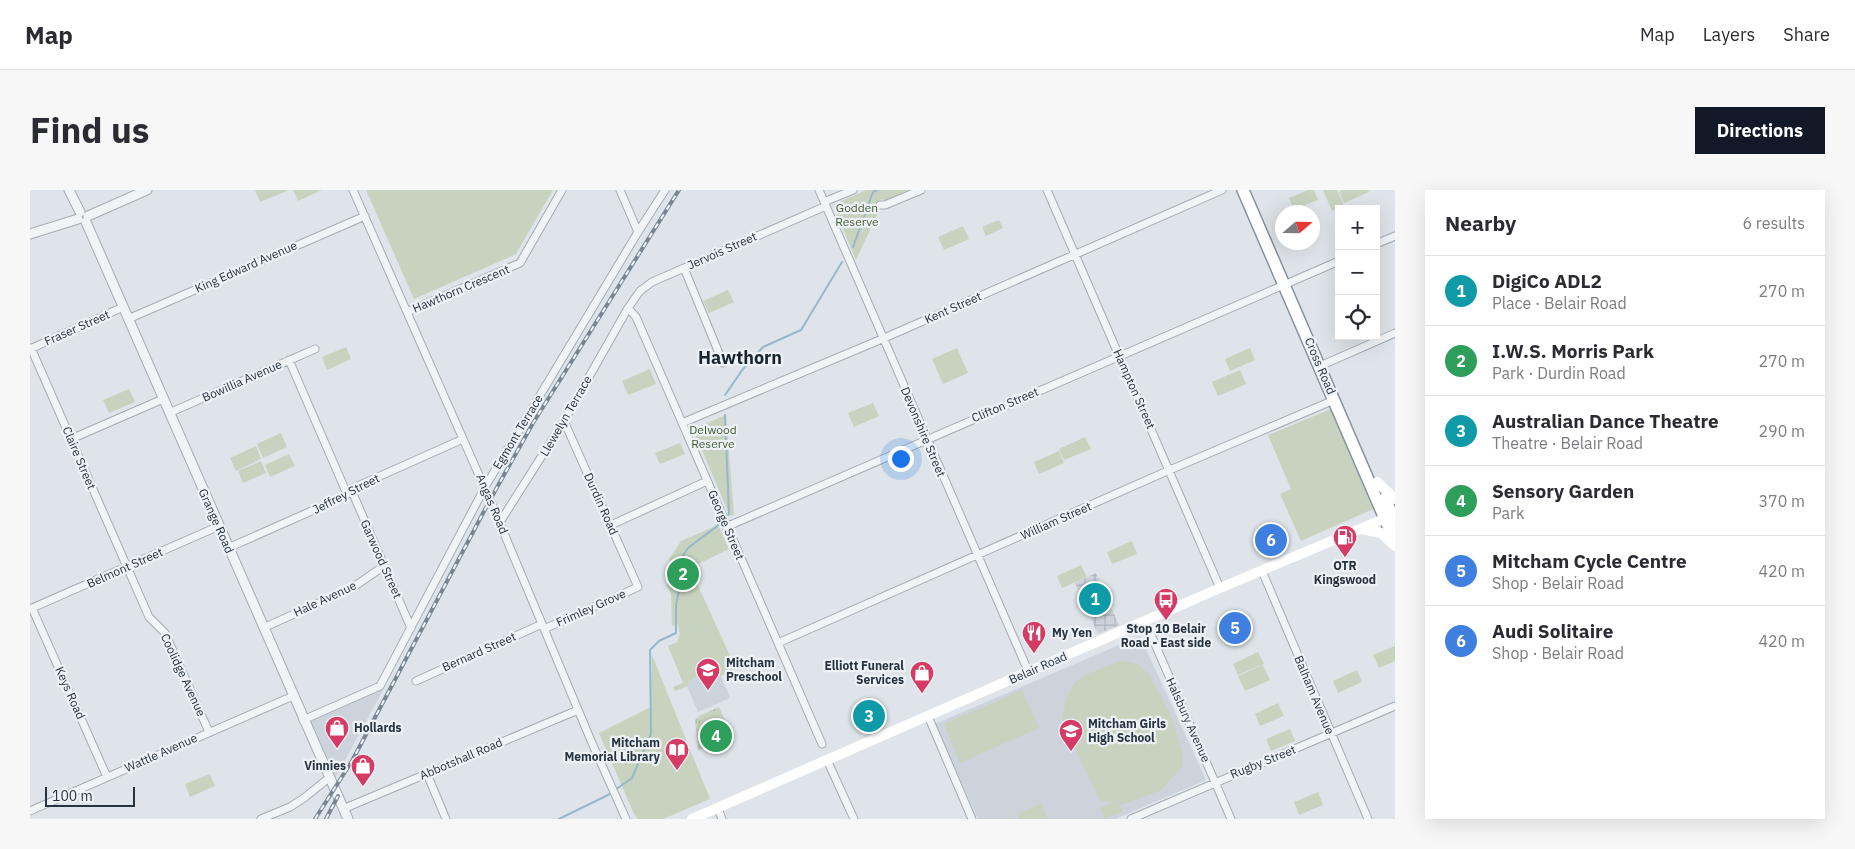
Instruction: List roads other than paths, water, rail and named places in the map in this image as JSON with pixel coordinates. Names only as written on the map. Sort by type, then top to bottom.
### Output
[{"type":"highway","name":"Cross Road","points":[[1243,190],[1288,282]]},
{"type":"highway","name":"Cross Road","points":[[1252,190],[1288,282],[1392,517],[1395,542]]},
{"type":"highway","name":"Cross Road","points":[[1324,365],[1334,400],[1392,517]]},
{"type":"main road","points":[[1377,482],[1395,499]]},
{"type":"main road","name":"Belair Road","points":[[692,819],[1220,588],[1392,517]]},
{"type":"main road","points":[[1362,528],[1381,532],[1395,546]]},
{"type":"street","name":"Grange Road","points":[[69,190],[123,307],[348,819]]},
{"type":"street","points":[[30,234],[83,217],[147,190]]},
{"type":"street","name":"Angas Road","points":[[353,190],[485,487],[578,710],[626,819]]},
{"type":"street","name":"Hawthorn Crescent","points":[[407,312],[520,263],[562,190]]},
{"type":"street","points":[[620,190],[638,232]]},
{"type":"street","name":"Egmont Terrace","points":[[303,720],[380,686],[485,487],[665,190]]},
{"type":"street","name":"Devonshire Street","points":[[819,190],[1028,673]]},
{"type":"street","name":"Jervois Street","points":[[628,308],[647,284],[853,190]]},
{"type":"street","points":[[880,205],[885,205],[920,190]]},
{"type":"street","name":"Hampton Street","points":[[1047,190],[1220,588]]},
{"type":"street","name":"Kent Street","points":[[682,423],[1222,190]]},
{"type":"street","name":"King Edward Avenue","points":[[128,319],[365,216]]},
{"type":"street","points":[[1380,242],[1395,236]]},
{"type":"street","points":[[1288,282],[1335,262]]},
{"type":"street","points":[[684,268],[723,363]]},
{"type":"street","name":"Clifton Street","points":[[726,526],[1288,282]]},
{"type":"street","name":"Fraser Street","points":[[30,349],[123,307]]},
{"type":"street","name":"Llewelyn Terrace","points":[[500,522],[564,421],[628,308]]},
{"type":"street","name":"George Street","points":[[628,308],[636,317],[822,744]]},
{"type":"street","points":[[1324,365],[1395,333]]},
{"type":"street","name":"Claire Street","points":[[30,349],[127,567]]},
{"type":"street","name":"Bowillia Avenue","points":[[169,413],[315,349]]},
{"type":"street","name":"Garwood Street","points":[[289,360],[411,628]]},
{"type":"street","points":[[71,439],[163,399]]},
{"type":"street","name":"William Street","points":[[778,643],[1169,470],[1334,400]]},
{"type":"street","name":"Durdin Road","points":[[564,421],[638,587]]},
{"type":"street","name":"Jeffrey Street","points":[[228,548],[463,439]]},
{"type":"street","points":[[611,525],[707,481]]},
{"type":"street","name":"Belmont Street","points":[[31,609],[219,526]]},
{"type":"street","name":"Hale Avenue","points":[[263,628],[352,588],[384,566]]},
{"type":"street","name":"Coolidge Avenue","points":[[127,567],[149,618],[165,633],[209,732]]},
{"type":"street","name":"Balham Avenue","points":[[1262,571],[1368,819]]},
{"type":"street","name":"Frimley Grove","points":[[543,627],[638,587]]},
{"type":"street","name":"Keys Road","points":[[31,609],[107,777]]},
{"type":"street","name":"Halsbury Avenue","points":[[1145,621],[1231,819]]},
{"type":"street","name":"Bernard Street","points":[[416,681],[543,627]]},
{"type":"street","name":"Wattle Avenue","points":[[30,811],[293,696]]},
{"type":"street","name":"Rugby Street","points":[[1131,819],[1395,706]]},
{"type":"street","name":"Abbotshall Road","points":[[343,808],[578,710]]},
{"type":"street","points":[[928,716],[972,819]]},
{"type":"street","points":[[827,760],[854,819]]},
{"type":"street","points":[[427,774],[446,819]]},
{"type":"street","points":[[261,819],[290,807],[330,777]]},
{"type":"street","points":[[718,808],[722,819]]},
{"type":"waterway","points":[[853,247],[873,192],[877,190]]},
{"type":"waterway","points":[[725,395],[743,369],[763,347],[801,330],[842,262]]},
{"type":"waterway","points":[[725,415],[729,514],[726,517]]},
{"type":"waterway","points":[[559,819],[608,795],[632,778],[651,734],[650,650],[659,641],[676,633],[676,605],[680,586],[679,562],[688,548],[723,521]]},
{"type":"railway","points":[[315,819],[352,761],[490,500],[533,423],[679,190]]},
{"type":"railway","points":[[326,819],[338,796]]},
{"type":"place","name":"Audi Solitaire","points":[[1271,540]]},
{"type":"place","name":"OTR Kingswood","points":[[1345,558]]},
{"type":"place","name":"I.W.S. Morris Park","points":[[683,574]]},
{"type":"place","name":"DigiCo ADL2","points":[[1095,599]]},
{"type":"place","name":"Stop 10 Belair Road - East side","points":[[1166,621]]},
{"type":"place","name":"Mitcham Cycle Centre","points":[[1235,628]]},
{"type":"place","name":"My Yen","points":[[1034,654]]},
{"type":"place","name":"Mitcham Preschool","points":[[708,691]]},
{"type":"place","name":"Elliott Funeral Services","points":[[922,694]]},
{"type":"place","name":"Australian Dance Theatre","points":[[869,716]]},
{"type":"place","name":"Sensory Garden","points":[[716,736]]},
{"type":"place","name":"Hollards","points":[[337,749]]},
{"type":"place","name":"Mitcham Girls High School","points":[[1071,752]]},
{"type":"place","name":"Mitcham Memorial Library","points":[[677,771]]},
{"type":"place","name":"Vinnies","points":[[363,787]]},
{"type":"district","name":"Hawthorn","points":[[740,358]]},
{"type":"park label","name":"Godden Reserve","points":[[857,215]]},
{"type":"park label","name":"Delwood Reserve","points":[[713,437]]}]
